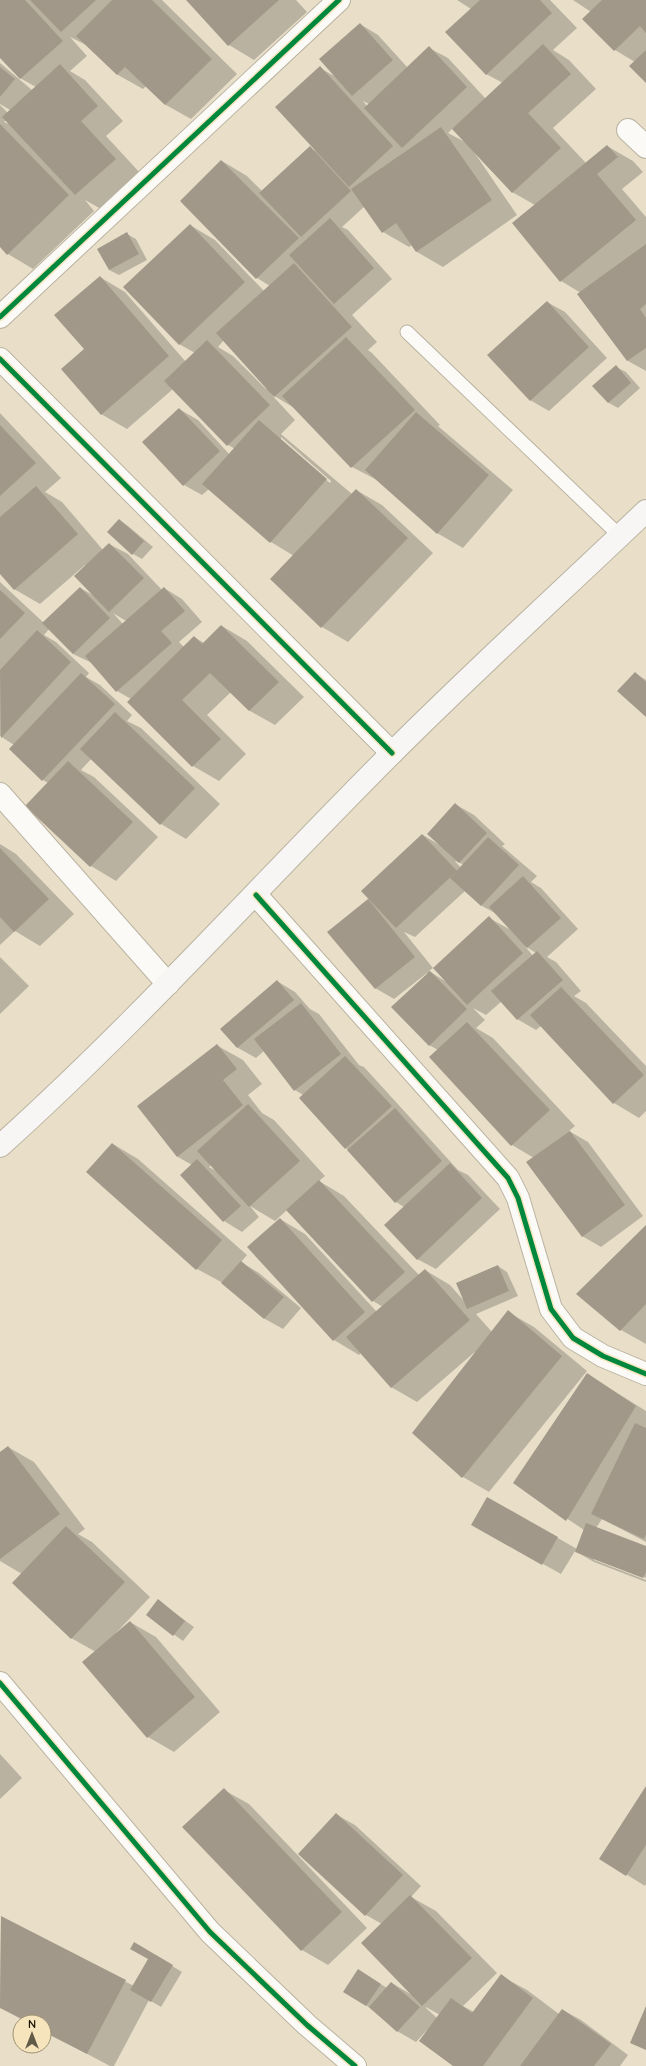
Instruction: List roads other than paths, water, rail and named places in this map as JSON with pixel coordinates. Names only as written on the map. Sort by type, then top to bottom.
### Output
[{"type":"main road","points":[[0,1146],[42,1108],[168,984],[256,895],[392,753],[646,511]]},
{"type":"street","points":[[0,317],[339,0]]},
{"type":"street","points":[[628,130],[646,147]]},
{"type":"street","points":[[0,359],[392,753]]},
{"type":"street","points":[[0,794],[168,984]]},
{"type":"street","points":[[256,895],[508,1178],[518,1198],[551,1309],[574,1338],[604,1356],[646,1374]]},
{"type":"street","points":[[0,1683],[210,1932],[307,2025],[355,2066]]},
{"type":"lane","points":[[407,332],[620,536]]}]
